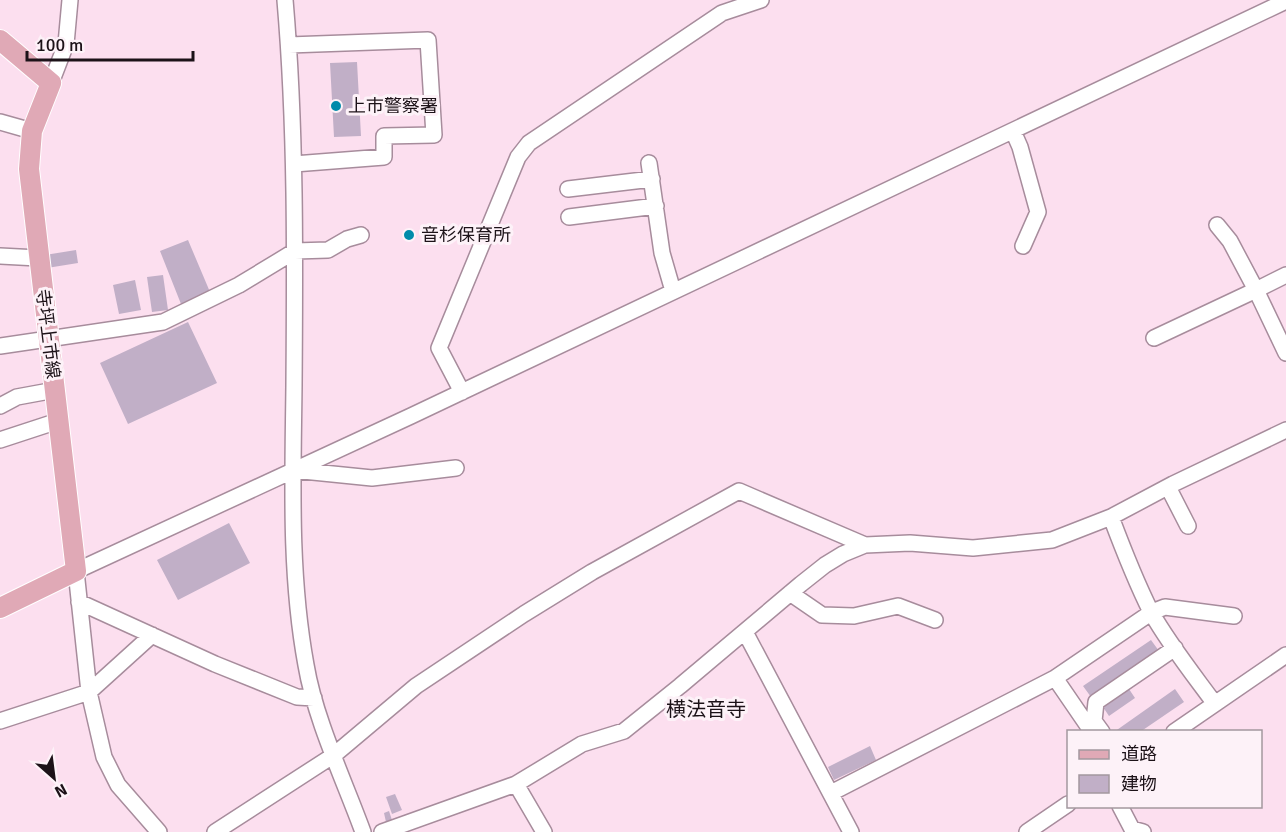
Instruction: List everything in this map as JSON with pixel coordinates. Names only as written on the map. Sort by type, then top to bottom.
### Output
[{"type":"main road","points":[[0,40],[51,83]]},
{"type":"main road","name":"寺坪上市線","points":[[51,83],[32,130],[28,169],[76,571]]},
{"type":"main road","points":[[0,608],[76,571]]},
{"type":"street","points":[[51,83],[66,44],[70,0]]},
{"type":"street","points":[[285,0],[294,164],[293,470],[298,616],[306,667],[314,698],[363,832]]},
{"type":"street","points":[[462,392],[440,348],[518,157],[529,143],[722,13],[761,0]]},
{"type":"street","points":[[159,832],[118,785],[104,757],[89,692],[76,571],[462,392],[1286,1]]},
{"type":"street","points":[[289,45],[428,40],[434,135],[384,136],[384,157],[294,164]]},
{"type":"street","points":[[0,122],[32,130]]},
{"type":"street","points":[[1013,130],[1038,212],[1023,246]]},
{"type":"street","points":[[649,164],[663,253],[673,291]]},
{"type":"street","points":[[568,189],[652,179]]},
{"type":"street","points":[[569,217],[656,206]]},
{"type":"street","points":[[1217,225],[1230,241],[1286,353]]},
{"type":"street","points":[[0,346],[163,322],[239,285],[295,251],[328,250],[347,239],[361,235]]},
{"type":"street","points":[[0,256],[38,258]]},
{"type":"street","points":[[1155,338],[1286,275]]},
{"type":"street","points":[[0,406],[17,397],[55,390]]},
{"type":"street","points":[[0,423],[2,439],[58,421]]},
{"type":"street","points":[[382,832],[516,784],[582,744],[624,731],[825,565],[865,545],[910,543],[973,548],[1052,540],[1111,517],[1286,430]]},
{"type":"street","points":[[293,470],[372,478],[456,468]]},
{"type":"street","points":[[1168,487],[1188,526]]},
{"type":"street","points":[[215,832],[334,755],[416,686],[524,614],[592,572],[739,491],[865,545]]},
{"type":"street","points":[[1111,517],[1120,543],[1152,612],[1215,704]]},
{"type":"street","points":[[790,593],[822,615],[854,616],[898,606],[935,620]]},
{"type":"street","points":[[79,602],[215,664],[297,697],[314,698]]},
{"type":"street","points":[[831,793],[1055,678],[1152,612],[1165,608],[1234,616]]},
{"type":"street","points":[[745,632],[851,832]]},
{"type":"street","points":[[0,721],[89,692],[152,635]]},
{"type":"street","points":[[1101,730],[1094,721],[1096,702],[1175,648]]},
{"type":"street","points":[[1177,730],[1286,656]]},
{"type":"street","points":[[1055,678],[1091,730]]},
{"type":"street","points":[[516,784],[544,832]]},
{"type":"street","points":[[1027,832],[1067,805]]},
{"type":"street","points":[[1121,808],[1132,829],[1143,832]]},
{"type":"building","points":[[357,62],[361,136],[334,137],[330,63]]},
{"type":"building","points":[[188,240],[210,292],[181,304],[160,251]]},
{"type":"building","points":[[76,250],[78,263],[47,268],[45,255]]},
{"type":"building","points":[[163,275],[168,310],[152,312],[147,277]]},
{"type":"building","points":[[135,280],[141,310],[119,314],[113,285]]},
{"type":"building","points":[[188,322],[217,383],[128,424],[100,363]]},
{"type":"building","points":[[229,523],[250,563],[178,600],[157,560]]},
{"type":"building","points":[[1151,640],[1159,651],[1091,697],[1083,686]]},
{"type":"building","points":[[1129,689],[1135,698],[1109,716],[1103,707]]},
{"type":"building","points":[[1175,689],[1184,702],[1143,730],[1117,730]]},
{"type":"building","points":[[870,746],[876,760],[834,780],[828,767]]},
{"type":"building","points":[[395,794],[402,810],[392,814],[386,797]]},
{"type":"building","points":[[389,811],[392,820],[386,822],[384,813]]},
{"type":"place","name":"上市警察署","points":[[336,106]]},
{"type":"place","name":"音杉保育所","points":[[409,235]]},
{"type":"district","name":"横法音寺","points":[[706,709]]}]
